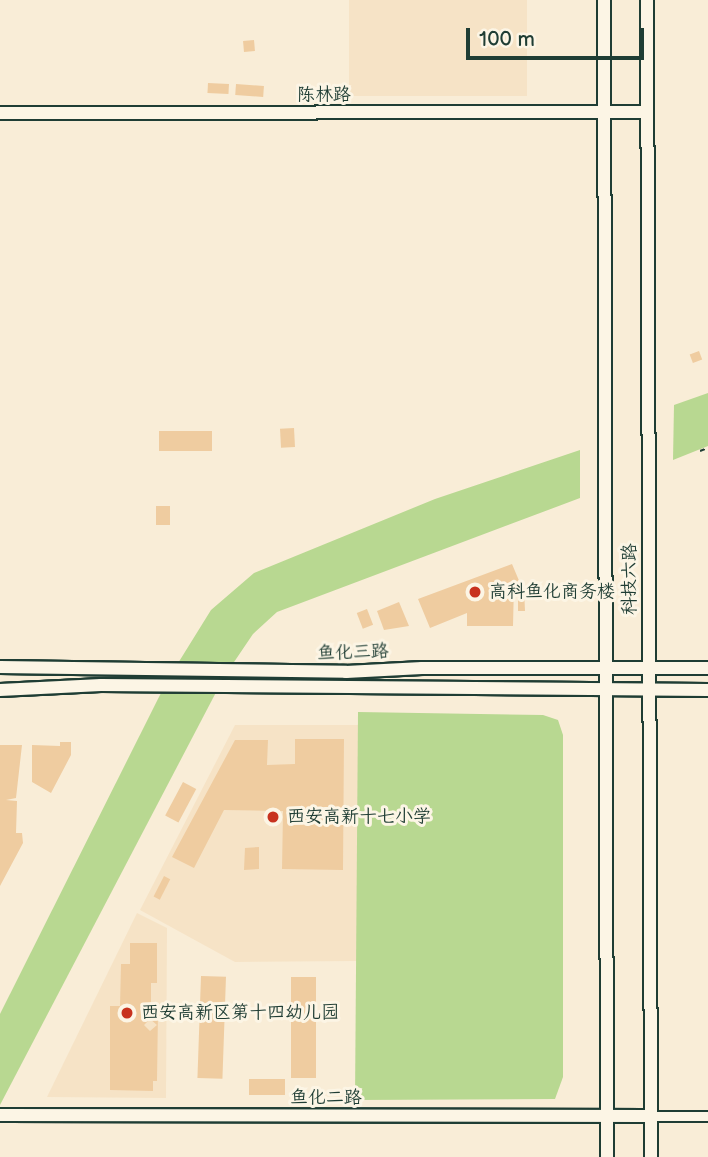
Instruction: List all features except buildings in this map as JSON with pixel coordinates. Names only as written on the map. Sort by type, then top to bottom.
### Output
[{"type":"street","name":"科技六路","points":[[604,0],[607,1157]]},
{"type":"street","name":"科技六路","points":[[647,0],[651,1157]]},
{"type":"street","name":"陈林路","points":[[0,113],[647,112]]},
{"type":"street","name":"鱼化三路","points":[[0,667],[127,672],[708,668]]},
{"type":"street","name":"鱼化三路","points":[[0,690],[114,685],[606,692],[708,690]]},
{"type":"street","name":"鱼化二路","points":[[0,1115],[652,1116]]},
{"type":"street","points":[[652,1116],[708,1116]]},
{"type":"path","points":[[700,451],[708,449]]},
{"type":"shaded area","points":[[349,0],[527,0],[527,96],[349,96]]},
{"type":"shaded area","name":"西安高新十七小学","points":[[235,725],[359,725],[358,961],[235,962],[140,910]]},
{"type":"shaded area","name":"西安高新区第十四幼儿园","points":[[137,913],[167,928],[166,1098],[47,1097]]},
{"type":"green space","points":[[708,393],[708,446],[673,460],[674,405]]},
{"type":"green space","points":[[580,450],[580,498],[277,612],[253,634],[230,668],[175,668],[211,610],[254,573],[435,499]]},
{"type":"green space","points":[[168,679],[223,679],[0,1105],[0,1014]]},
{"type":"green space","points":[[358,712],[543,715],[558,720],[563,735],[563,1077],[555,1099],[355,1100]]},
{"type":"place","name":"高科鱼化商务楼","points":[[475,592]]},
{"type":"place","name":"西安高新十七小学","points":[[273,817]]},
{"type":"place","name":"西安高新区第十四幼儿园","points":[[127,1013]]}]
